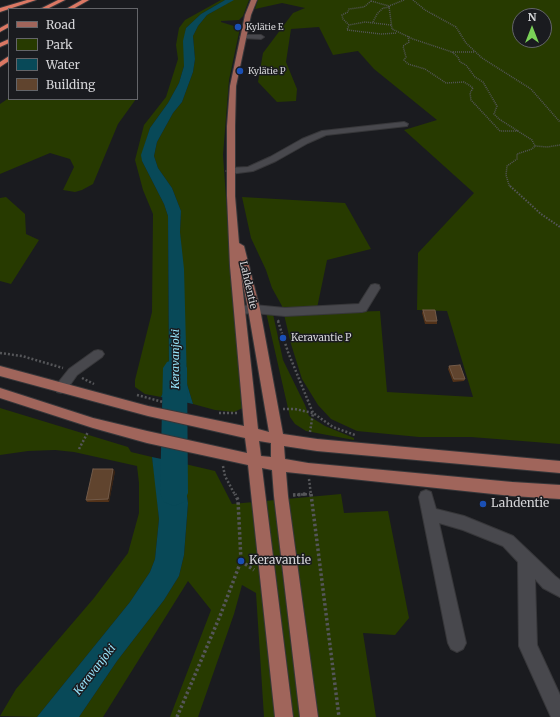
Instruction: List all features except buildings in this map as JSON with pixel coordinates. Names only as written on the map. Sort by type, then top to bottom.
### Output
[{"type":"highway","points":[[0,10],[33,0]]},
{"type":"highway","points":[[45,8],[62,0]]},
{"type":"highway","points":[[71,8],[88,0]]},
{"type":"highway","points":[[76,8],[88,0]]},
{"type":"highway","points":[[0,65],[8,59]]},
{"type":"main road","name":"Lahdentie","points":[[254,0],[248,15],[233,86],[230,171],[231,196],[235,266],[252,434],[284,717]]},
{"type":"main road","name":"Lahdentie","points":[[234,234],[244,264],[254,309],[277,439],[281,496],[308,717]]},
{"type":"main road","points":[[0,371],[148,411],[277,439],[317,445],[560,467]]},
{"type":"main road","points":[[0,394],[147,438],[255,462],[308,469],[488,487],[560,492]]},
{"type":"lane","points":[[243,37],[261,37]]},
{"type":"lane","points":[[230,171],[250,169],[273,159],[305,141],[325,133],[404,124]]},
{"type":"lane","points":[[240,310],[254,309],[292,312],[362,308],[375,288]]},
{"type":"lane","points":[[61,388],[73,372],[98,354]]},
{"type":"lane","points":[[426,497],[458,643]]},
{"type":"lane","points":[[430,514],[464,523],[508,541],[549,582],[560,589]]},
{"type":"lane","points":[[526,559],[528,646],[560,715]]},
{"type":"path","points":[[373,22],[377,14],[383,8],[404,0]]},
{"type":"path","points":[[413,0],[425,10],[456,27],[466,43],[474,52],[531,89],[560,122]]},
{"type":"path","points":[[389,6],[371,1],[364,7],[349,9],[348,12],[342,15],[343,19],[348,25],[347,30],[353,32],[381,34],[398,32]]},
{"type":"path","points":[[389,6],[392,29],[452,52],[458,57],[460,62],[466,65],[476,77],[483,82],[497,106],[494,114],[499,119],[532,140],[535,146]]},
{"type":"path","points":[[348,25],[373,22],[391,25]]},
{"type":"path","points":[[408,36],[408,42],[404,46],[406,56],[404,60],[408,64],[425,70],[446,83],[464,82],[469,85],[473,88],[470,93],[472,100],[500,130],[518,131]]},
{"type":"path","points":[[452,52],[474,52]]},
{"type":"path","points":[[560,145],[547,147],[535,146],[532,149],[517,154],[517,159],[507,166],[506,175],[509,185],[541,214],[560,227]]},
{"type":"path","points":[[275,311],[288,352],[313,413],[310,428]]},
{"type":"path","points":[[285,409],[313,413],[333,427],[360,437]]},
{"type":"path","points":[[79,449],[93,423]]},
{"type":"path","points":[[177,717],[220,616],[241,561],[238,500],[223,467]]},
{"type":"path","points":[[310,494],[339,717]]},
{"type":"green space","points":[[221,0],[225,0],[201,14],[186,28],[184,66],[179,83],[168,103],[150,128],[142,155],[142,161],[164,204],[168,216],[169,374],[161,397],[145,394],[135,387],[135,380],[152,312],[153,214],[143,190],[135,160],[144,125],[166,97],[178,59],[176,45],[179,28],[185,20]]},
{"type":"green space","points":[[233,0],[249,0],[243,16],[239,20],[221,21],[240,28],[229,80],[223,155],[231,270],[245,407],[234,412],[215,410],[193,404],[187,384],[180,232],[181,211],[172,188],[158,168],[154,156],[157,142],[173,113],[182,102],[193,72],[195,59],[193,36],[198,26],[207,15]]},
{"type":"green space","points":[[258,0],[560,0],[560,444],[471,437],[419,437],[357,431],[331,419],[318,405],[302,379],[291,344],[282,306],[272,288],[266,270],[251,238],[242,197],[345,203],[371,249],[327,260],[316,313],[380,311],[387,392],[473,397],[447,311],[417,310],[418,253],[474,193],[404,130],[437,120],[374,69],[358,51],[333,55],[319,27],[291,29],[286,62],[297,89],[296,101],[277,102],[258,82],[263,53],[293,13],[305,8],[282,3],[255,9]]},
{"type":"green space","points":[[8,99],[8,100],[135,100],[118,124],[93,184],[75,192],[63,190],[74,167],[70,159],[50,153],[0,174],[0,104]]},
{"type":"green space","points":[[6,197],[25,214],[26,234],[39,240],[11,284],[0,281],[0,198]]},
{"type":"green space","points":[[266,312],[273,314],[283,360],[309,416],[325,426],[354,438],[354,440],[306,431],[295,424],[290,417]]},
{"type":"green space","points":[[0,408],[128,447],[131,452],[152,457],[156,484],[159,519],[155,559],[150,572],[130,602],[37,717],[0,716],[16,689],[94,598],[128,553],[139,513],[139,483],[137,466],[74,452],[55,450],[28,451],[0,455]]},
{"type":"green space","points":[[185,464],[215,471],[232,504],[341,494],[344,513],[388,511],[409,618],[395,635],[363,633],[376,717],[264,717],[256,593],[242,585],[234,614],[198,717],[170,717],[211,610],[188,581],[103,717],[79,717],[117,661],[164,600],[179,576],[184,555],[188,503],[184,475]]},
{"type":"water","points":[[225,0],[234,0],[207,15],[198,26],[193,36],[195,59],[193,72],[182,102],[173,113],[157,142],[154,156],[158,168],[172,188],[181,211],[180,232],[184,269],[187,384],[193,404],[161,397],[169,374],[168,216],[164,204],[142,161],[141,155],[150,128],[168,103],[179,83],[184,66],[183,41],[186,28],[201,14]]},
{"type":"water","points":[[152,457],[185,464],[184,475],[188,503],[184,555],[179,576],[164,600],[117,661],[79,717],[37,717],[130,602],[150,572],[155,559],[159,519]]},
{"type":"waterway","name":"Keravanjoki","points":[[174,493],[175,368]]},
{"type":"place","name":"Kylätie E","points":[[238,27]]},
{"type":"place","name":"Kylätie P","points":[[240,71]]},
{"type":"place","name":"Keravantie P","points":[[283,338]]},
{"type":"place","name":"Lahdentie","points":[[483,504]]},
{"type":"place","name":"Keravantie","points":[[241,561]]}]
